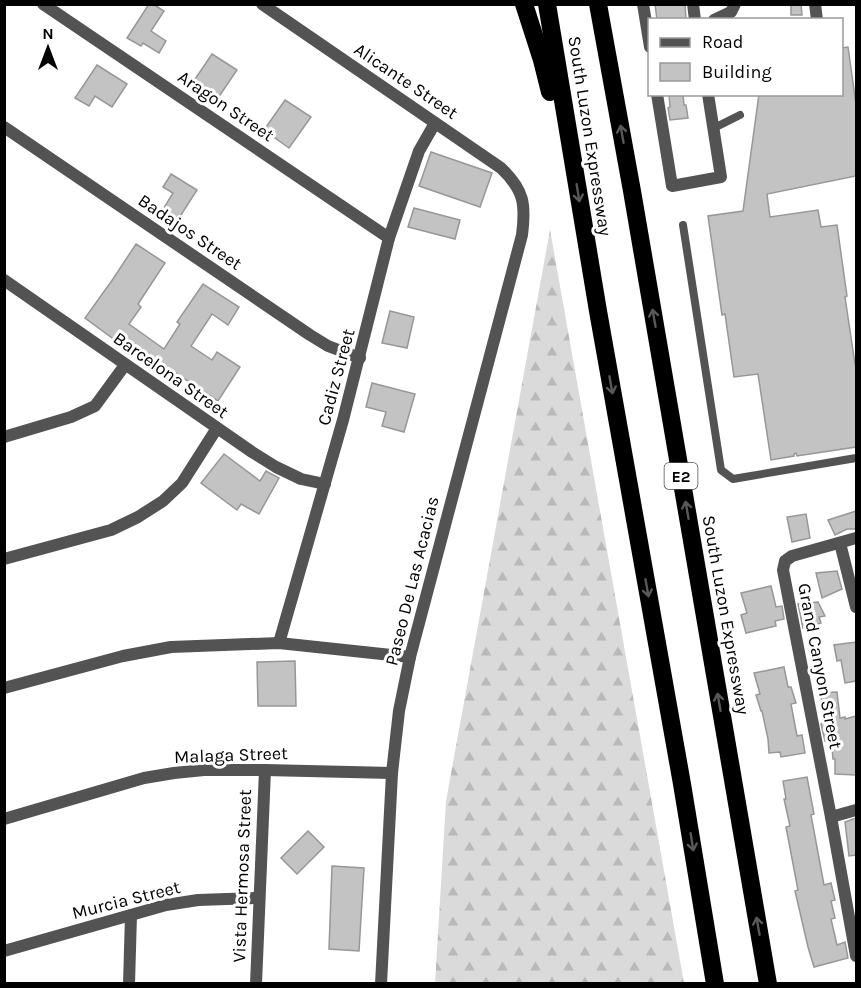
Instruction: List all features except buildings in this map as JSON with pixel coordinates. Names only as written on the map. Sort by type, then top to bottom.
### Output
[{"type":"highway","points":[[524,4],[551,96],[568,135]]},
{"type":"highway","name":"South Luzon Expressway","points":[[547,4],[715,984]]},
{"type":"highway","name":"South Luzon Expressway","points":[[598,4],[768,984]]},
{"type":"street","name":"Aragon Street","points":[[42,4],[389,238]]},
{"type":"street","name":"Alicante Street","points":[[261,4],[501,168],[513,179],[522,196]]},
{"type":"street","points":[[642,4],[648,36]]},
{"type":"street","points":[[718,18],[731,12],[735,4]]},
{"type":"street","points":[[657,96],[672,186],[721,177],[708,96]]},
{"type":"street","name":"Cadiz Street","points":[[279,643],[360,358],[389,238],[419,151],[435,123]]},
{"type":"street","name":"Badajos Street","points":[[4,127],[310,335],[328,346],[360,358]]},
{"type":"street","name":"Paseo De Las Acacias","points":[[381,984],[392,773],[399,711],[410,657],[522,235],[525,215],[522,196]]},
{"type":"street","name":"Barcelona Street","points":[[4,280],[252,452],[301,479],[325,484]]},
{"type":"street","points":[[4,437],[71,417],[95,406],[125,365]]},
{"type":"street","points":[[4,559],[111,530],[138,518],[163,501],[182,483],[217,428]]},
{"type":"street","points":[[856,538],[840,543],[856,607]]},
{"type":"street","name":"Grand Canyon Street","points":[[840,543],[792,556],[785,561],[783,570],[856,956]]},
{"type":"street","points":[[4,688],[123,656],[171,647],[279,643],[410,657]]},
{"type":"street","name":"Malaga Street","points":[[4,819],[144,778],[174,773],[204,770],[265,770],[392,773]]},
{"type":"street","name":"Vista Hermosa Street","points":[[256,984],[265,770]]},
{"type":"street","points":[[831,817],[856,810]]},
{"type":"street","name":"Murcia Street","points":[[4,951],[166,905],[198,900],[259,898]]},
{"type":"street","points":[[129,984],[131,915]]},
{"type":"lane","points":[[714,128],[740,115]]},
{"type":"lane","points":[[683,225],[721,470],[734,479],[856,458]]},
{"type":"green space","points":[[550,230],[684,983],[435,983],[446,801]]}]
